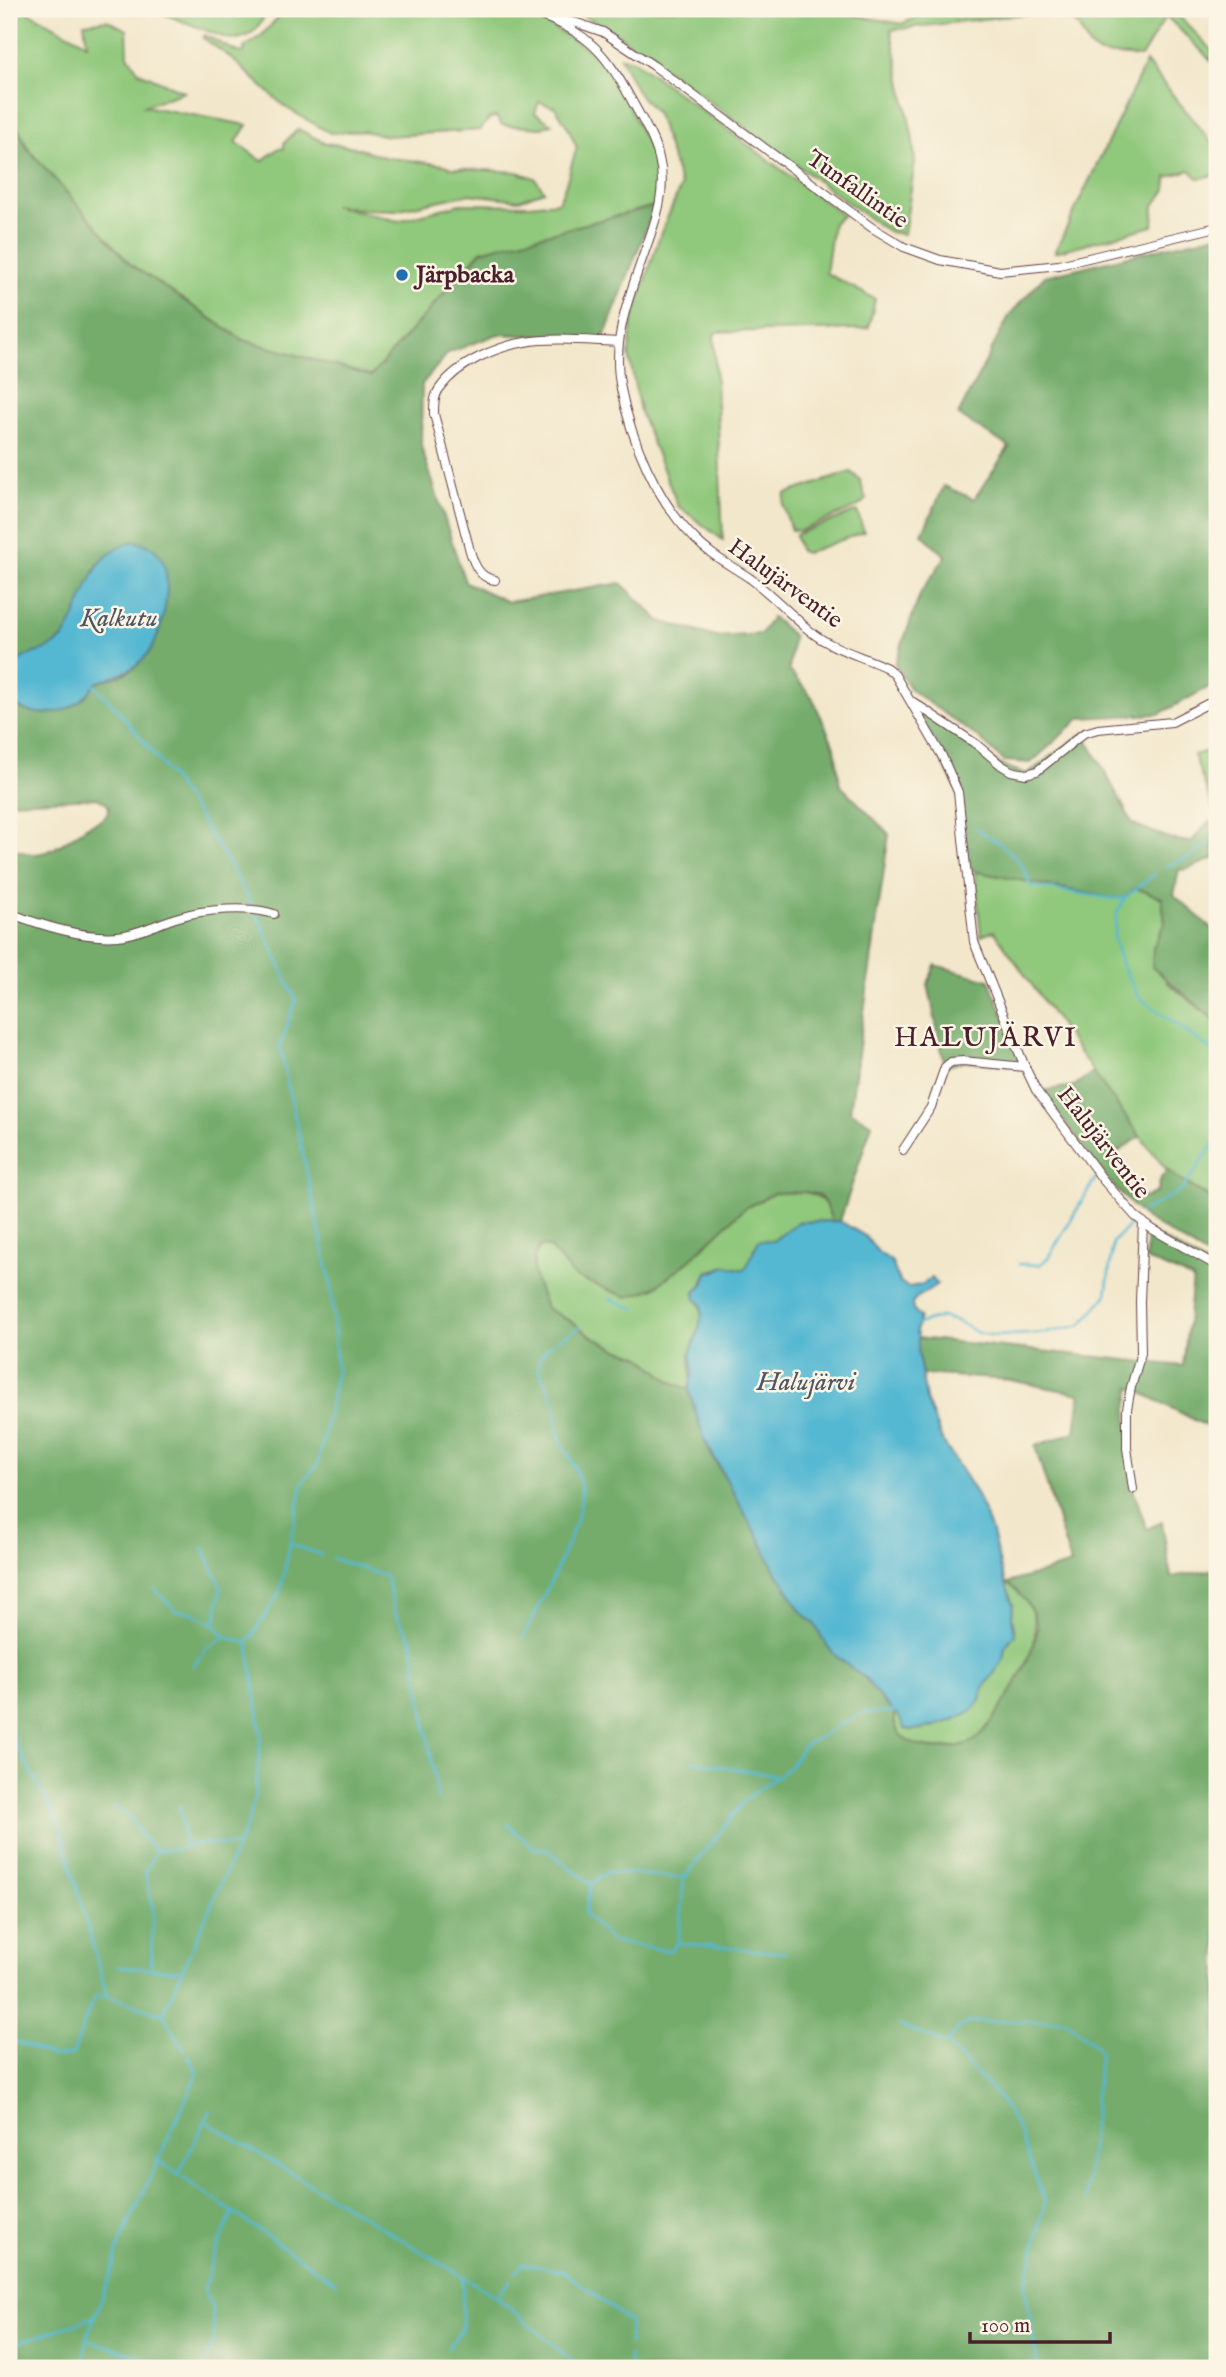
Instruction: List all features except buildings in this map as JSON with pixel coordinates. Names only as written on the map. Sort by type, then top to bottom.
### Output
[{"type":"street","name":"Halujärventie","points":[[523,9],[582,35],[598,49],[618,76],[651,136],[659,158],[661,196],[656,223],[626,304],[618,342],[620,387],[631,425],[660,494],[695,540],[750,579],[811,632],[887,668],[895,675],[942,756],[958,792],[974,942],[1037,1090],[1099,1173],[1143,1222],[1217,1266]]},
{"type":"street","name":"Tunfallintie","points":[[553,20],[577,23],[603,32],[654,66],[871,227],[904,247],[940,260],[1000,271],[1059,265],[1217,227]]},
{"type":"street","points":[[495,580],[488,579],[475,567],[470,551],[434,414],[434,402],[439,388],[469,363],[502,348],[527,341],[618,342]]},
{"type":"street","points":[[910,700],[976,744],[1001,765],[1011,771],[1026,774],[1037,771],[1084,733],[1098,729],[1172,722],[1217,699]]},
{"type":"street","points":[[9,913],[45,927],[116,936],[133,934],[181,916],[206,912],[265,911],[274,914]]},
{"type":"street","points":[[903,1150],[928,1114],[946,1068],[951,1062],[1025,1067]]},
{"type":"street","points":[[1133,1489],[1127,1447],[1127,1409],[1141,1353],[1143,1222]]},
{"type":"green space","points":[[9,9],[23,9],[87,44],[84,23],[107,20],[127,30],[128,55],[139,72],[184,92],[144,106],[247,125],[236,142],[262,161],[279,148],[284,149],[284,143],[298,129],[325,143],[354,147],[384,157],[452,168],[517,172],[535,178],[544,191],[519,200],[470,194],[395,210],[333,205],[398,221],[460,204],[529,205],[558,202],[577,148],[569,129],[555,107],[539,102],[535,113],[552,124],[541,128],[502,125],[496,117],[490,118],[480,130],[389,136],[362,131],[330,133],[285,107],[230,57],[203,38],[205,35],[244,53],[244,48],[262,35],[282,13],[282,9],[508,9],[551,26],[601,58],[624,96],[651,153],[656,170],[655,206],[481,251],[371,376],[243,340],[130,264],[28,149],[9,110]]},
{"type":"green space","points":[[151,9],[268,10],[252,33],[234,39]]},
{"type":"green space","points":[[546,9],[820,9],[902,24],[934,9],[1172,9],[1217,55],[1217,66],[1166,16],[1141,57],[1100,54],[1090,47],[1078,26],[1066,16],[1050,11],[891,30],[915,162],[904,234],[890,232],[877,224],[609,28],[579,14]]},
{"type":"green space","points":[[620,57],[633,60],[843,215],[833,223],[826,273],[875,299],[869,327],[862,329],[716,332],[714,336],[723,540],[678,506],[640,412],[629,355],[632,323],[660,235],[681,186],[657,114],[638,93]]},
{"type":"green space","points":[[1146,62],[1217,149],[1217,174],[1199,179],[1190,170],[1167,177],[1166,190],[1154,205],[1153,226],[1055,252]]},
{"type":"green space","points":[[9,110],[28,149],[130,264],[243,340],[371,376],[481,251],[655,206],[603,340],[498,334],[448,353],[422,384],[421,446],[465,582],[508,602],[621,583],[660,621],[717,637],[761,634],[772,617],[793,636],[789,670],[812,697],[835,748],[840,785],[889,834],[850,1111],[872,1124],[840,1221],[832,1221],[819,1195],[806,1192],[774,1193],[743,1209],[685,1264],[654,1288],[627,1297],[575,1277],[549,1247],[540,1246],[534,1261],[535,1277],[546,1308],[574,1323],[589,1335],[617,1349],[640,1356],[670,1381],[689,1390],[711,1454],[799,1609],[814,1623],[837,1657],[866,1679],[894,1712],[895,1725],[901,1735],[923,1747],[936,1749],[962,1745],[981,1734],[1013,1688],[1031,1652],[1037,1626],[1033,1613],[1026,1601],[1007,1583],[1071,1564],[1035,1446],[1075,1432],[1080,1394],[1009,1380],[922,1374],[918,1338],[1183,1366],[1193,1279],[1146,1259],[1147,1230],[1217,1271],[1217,1500],[1210,1428],[1131,1387],[1127,1409],[1133,1489],[1147,1529],[1162,1522],[1171,1577],[1217,1569],[1217,2368],[9,2368],[9,845],[31,854],[50,851],[104,818],[109,807],[97,798],[9,802],[9,700],[31,712],[55,712],[78,703],[94,684],[130,671],[141,661],[158,631],[165,595],[164,577],[153,549],[98,564],[77,614],[62,639],[49,648],[26,657],[13,667],[9,674]]},
{"type":"green space","points":[[1217,235],[1217,683],[1159,714],[1080,718],[1031,763],[1004,761],[979,738],[911,690],[895,664],[921,592],[946,556],[922,534],[944,486],[974,499],[1009,447],[958,415],[1010,314],[1045,276]]},
{"type":"green space","points":[[851,472],[860,480],[866,500],[857,507],[800,531],[791,530],[783,505],[785,494]]},
{"type":"green space","points":[[857,511],[864,532],[806,553],[800,551],[795,535]]},
{"type":"green space","points":[[910,700],[1001,765],[1026,774],[1084,733],[1133,824],[1171,839],[1191,842],[1208,822],[1217,821],[1217,844],[1213,845],[1215,858],[1185,870],[1179,869],[1174,895],[1217,933],[1217,1022],[1152,967],[1153,948],[1165,923],[1162,898],[1136,888],[1125,898],[1116,899],[967,870],[958,792]]},
{"type":"green space","points":[[1217,748],[1217,818],[1216,818],[1194,755]]},
{"type":"green space","points":[[975,871],[1116,899],[1125,897],[1136,888],[1162,898],[1165,923],[1153,948],[1168,983],[1217,1022],[1217,1201],[1170,1174],[1129,1123],[994,931],[981,936]]},
{"type":"green space","points":[[935,965],[989,980],[1025,1067],[963,1061],[945,1067],[928,984]]},
{"type":"green space","points":[[1093,1072],[1140,1136],[1114,1155],[1120,1177],[1131,1194],[1145,1198],[1157,1192],[1161,1178],[1167,1170],[1217,1201],[1217,1262],[1145,1218],[1114,1187],[1041,1091],[1074,1086]]},
{"type":"green space","points":[[806,1192],[824,1202],[832,1221],[798,1222],[773,1241],[754,1248],[752,1259],[744,1270],[726,1266],[707,1272],[696,1299],[702,1317],[691,1351],[689,1390],[670,1381],[640,1356],[617,1349],[589,1335],[574,1323],[546,1308],[534,1269],[540,1246],[549,1247],[575,1277],[627,1297],[654,1288],[685,1264],[743,1209],[774,1193]]},
{"type":"green space","points":[[1007,1583],[1024,1597],[1029,1605],[1035,1632],[1032,1654],[999,1713],[983,1733],[967,1744],[935,1748],[907,1741],[898,1731],[894,1712],[911,1730],[933,1727],[973,1708],[979,1701],[981,1693],[1002,1663],[1005,1647],[1015,1634],[1013,1605]]},
{"type":"water","name":"Kalkutu","points":[[134,541],[150,546],[159,554],[167,581],[162,623],[146,656],[128,671],[94,684],[78,703],[67,709],[31,712],[9,700],[8,679],[11,668],[22,658],[51,647],[63,638],[102,560],[121,546]]},
{"type":"water","name":"Halujärvi","points":[[840,1221],[865,1236],[878,1252],[891,1261],[900,1282],[908,1287],[921,1285],[932,1278],[937,1284],[912,1304],[920,1317],[916,1332],[926,1399],[942,1440],[977,1495],[991,1529],[1013,1605],[1015,1635],[1006,1646],[1002,1662],[985,1686],[979,1701],[957,1718],[923,1729],[905,1729],[898,1716],[882,1701],[866,1679],[837,1657],[827,1646],[814,1623],[799,1609],[774,1569],[704,1439],[689,1390],[693,1370],[690,1354],[702,1312],[695,1292],[703,1285],[707,1272],[726,1266],[744,1270],[759,1240],[773,1241],[798,1222]]},
{"type":"waterway","points":[[93,684],[137,733],[180,789],[252,905]]},
{"type":"waterway","points":[[975,828],[1017,859],[1030,886],[1116,899],[1125,898]]},
{"type":"waterway","points":[[1166,866],[1186,859],[1217,840]]},
{"type":"waterway","points":[[1155,874],[1125,898],[1117,913],[1114,938],[1121,963],[1139,997],[1217,1054]]},
{"type":"waterway","points":[[184,2050],[163,2014],[249,1820],[255,1796],[261,1734],[248,1643],[280,1592],[303,1482],[318,1463],[337,1372],[331,1285],[280,1047],[296,1001],[257,914]]},
{"type":"waterway","points":[[1142,1212],[1182,1190],[1217,1139]]},
{"type":"waterway","points":[[1019,1264],[1039,1265],[1048,1258],[1097,1176]]},
{"type":"waterway","points":[[918,1324],[941,1317],[957,1321],[978,1333],[996,1336],[1046,1333],[1081,1325],[1106,1296],[1113,1242],[1132,1223]]},
{"type":"waterway","points":[[610,1299],[636,1309]]},
{"type":"waterway","points":[[558,1340],[580,1327]]},
{"type":"waterway","points":[[523,1639],[568,1542],[580,1503],[580,1481],[557,1430],[555,1403],[538,1366],[544,1351],[553,1343]]},
{"type":"waterway","points":[[290,1544],[322,1555]]},
{"type":"waterway","points":[[203,1548],[221,1587],[215,1625]]},
{"type":"waterway","points":[[332,1558],[387,1577],[394,1612],[412,1641],[438,1799]]},
{"type":"waterway","points":[[155,1589],[176,1611],[191,1612],[215,1625],[226,1637],[248,1643]]},
{"type":"waterway","points":[[193,1666],[207,1648],[226,1637]]},
{"type":"waterway","points":[[834,1728],[862,1713],[894,1712]]},
{"type":"waterway","points":[[9,1715],[15,1743],[59,1823],[107,1996]]},
{"type":"waterway","points":[[684,1878],[608,1872],[591,1884],[585,1914],[611,1941],[669,1951],[678,1943],[684,1878],[745,1800],[791,1766],[802,1747],[829,1732]]},
{"type":"waterway","points":[[691,1761],[778,1776]]},
{"type":"waterway","points":[[114,1806],[133,1821],[140,1835],[156,1850],[174,1850],[199,1843],[238,1846]]},
{"type":"waterway","points":[[180,1806],[185,1847]]},
{"type":"waterway","points":[[507,1824],[534,1849],[545,1848],[591,1884]]},
{"type":"waterway","points":[[151,1969],[153,1910],[145,1874],[156,1850]]},
{"type":"waterway","points":[[678,1943],[785,1953]]},
{"type":"waterway","points":[[118,1967],[182,1971]]},
{"type":"waterway","points":[[9,2039],[54,2057],[73,2055],[96,1996],[107,1996],[162,2014]]},
{"type":"waterway","points":[[947,2044],[959,2027],[970,2022],[1066,2020],[1100,2050],[1086,2200]]},
{"type":"waterway","points":[[899,2025],[947,2044],[998,2096],[1018,2129],[1045,2202],[1025,2288],[1038,2368]]},
{"type":"waterway","points":[[83,2368],[86,2339],[110,2277],[119,2245],[198,2073],[187,2055]]},
{"type":"waterway","points":[[178,2175],[211,2110]]},
{"type":"waterway","points":[[205,2121],[497,2297],[581,2368]]},
{"type":"waterway","points":[[157,2160],[336,2283]]},
{"type":"waterway","points":[[203,2368],[214,2340],[212,2308],[204,2288],[213,2258],[233,2212]]},
{"type":"waterway","points":[[516,2273],[523,2264],[563,2271],[630,2322],[629,2344]]},
{"type":"waterway","points":[[449,2348],[462,2329],[463,2276]]},
{"type":"waterway","points":[[497,2297],[510,2281]]},
{"type":"waterway","points":[[9,2346],[94,2317]]},
{"type":"waterway","points":[[86,2339],[174,2368]]},
{"type":"waterway","points":[[629,2355],[629,2368]]},
{"type":"place","name":"Järpbacka","points":[[402,275]]},
{"type":"district","name":"HALUJÄRVI","points":[[986,1038]]}]
